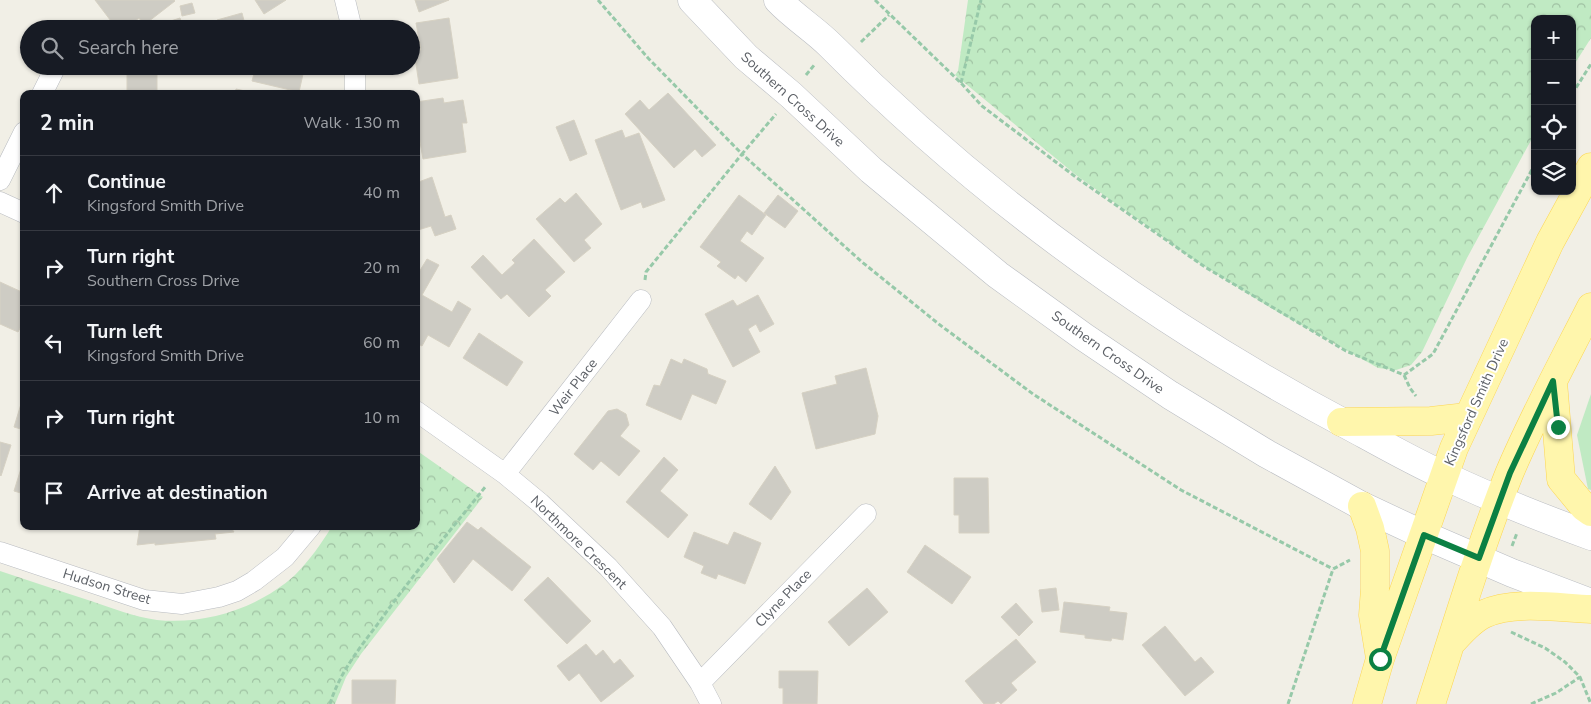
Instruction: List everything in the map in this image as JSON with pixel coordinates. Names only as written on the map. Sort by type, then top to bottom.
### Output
[{"type":"main road","name":"Southern Cross Drive","points":[[692,0],[746,57],[791,95],[871,170],[998,275],[1084,337],[1170,395],[1267,454],[1362,506],[1504,569],[1591,603]]},
{"type":"main road","points":[[778,0],[792,15],[830,45],[857,73],[965,168],[1076,254],[1140,300],[1211,347],[1280,389],[1444,476],[1525,511],[1591,536]]},
{"type":"main road","name":"Kingsford Smith Drive","points":[[1367,704],[1380,659],[1454,448],[1550,242],[1591,167]]},
{"type":"main road","points":[[1432,704],[1479,558],[1510,473],[1553,381],[1591,307]]},
{"type":"main road","points":[[1553,381],[1561,479],[1584,507],[1591,512]]},
{"type":"main road","points":[[1341,422],[1431,421],[1467,417]]},
{"type":"main road","points":[[1362,506],[1370,528],[1375,552],[1375,589],[1372,615],[1380,659]]},
{"type":"main road","points":[[1451,642],[1472,622],[1484,614],[1500,609],[1532,606],[1591,609]]},
{"type":"street","points":[[345,0],[350,20]]},
{"type":"street","points":[[44,90],[52,75]]},
{"type":"street","points":[[355,75],[355,90]]},
{"type":"street","points":[[0,180],[20,140]]},
{"type":"street","points":[[0,202],[20,211]]},
{"type":"street","name":"Weir Place","points":[[502,472],[641,300]]},
{"type":"street","name":"Northmore Crescent","points":[[420,414],[502,472],[540,503],[608,567],[662,626],[700,683],[711,704]]},
{"type":"street","name":"Clyne Place","points":[[700,683],[866,514]]},
{"type":"street","name":"Hudson Street","points":[[0,552],[144,600],[182,604],[219,597],[254,581],[285,557],[308,530]]},
{"type":"path","points":[[598,0],[648,58],[742,154],[862,262],[940,325],[1033,394],[1180,490],[1333,569],[1288,704]]},
{"type":"path","points":[[875,0],[961,83],[982,106],[1077,178],[1205,267],[1346,351],[1404,375],[1410,388],[1419,400]]},
{"type":"path","points":[[961,83],[981,0]]},
{"type":"path","points":[[1576,88],[1591,64]]},
{"type":"path","points":[[641,300],[646,272],[778,112]]},
{"type":"path","points":[[1404,375],[1433,354],[1531,171]]},
{"type":"path","points":[[330,704],[334,690],[344,670],[398,595],[502,472]]},
{"type":"path","points":[[1504,569],[1525,511]]},
{"type":"path","points":[[1504,628],[1545,648],[1565,662],[1580,677],[1591,704]]},
{"type":"path","points":[[1531,704],[1556,693],[1580,677]]},
{"type":"green space","points":[[968,0],[1591,0],[1591,38],[1576,62],[1576,15],[1531,15],[1531,140],[1467,258],[1422,352],[1411,365],[1396,370],[1378,368],[1271,308],[1193,259],[1076,175],[955,75],[958,71]]},
{"type":"green space","points":[[1591,394],[1591,490],[1588,489],[1577,435]]},
{"type":"green space","points":[[420,453],[483,497],[361,654],[346,677],[335,704],[0,704],[0,571],[148,619],[194,620],[230,612],[265,597],[295,575],[330,530],[420,530]]},
{"type":"building","points":[[95,0],[175,1],[150,20],[140,20],[139,18],[136,20],[110,20]]},
{"type":"building","points":[[255,0],[286,0],[264,14]]},
{"type":"building","points":[[415,0],[449,0],[419,12]]},
{"type":"building","points":[[192,3],[195,13],[182,16],[180,6]]},
{"type":"building","points":[[242,13],[244,20],[217,20]]},
{"type":"building","points":[[449,18],[458,78],[419,84],[418,75],[420,75],[420,22]]},
{"type":"building","points":[[127,75],[157,75],[157,90],[127,90]]},
{"type":"building","points":[[254,75],[303,75],[299,90],[290,90],[252,81]]},
{"type":"building","points":[[668,93],[716,145],[702,157],[695,149],[674,168],[625,114],[640,100],[649,110]]},
{"type":"building","points":[[443,98],[444,103],[463,100],[467,123],[462,123],[466,152],[423,159],[420,142],[420,101]]},
{"type":"building","points":[[574,120],[587,154],[570,161],[556,127]]},
{"type":"building","points":[[622,130],[625,138],[639,133],[665,200],[643,208],[641,202],[621,210],[595,140]]},
{"type":"building","points":[[432,177],[445,217],[451,215],[456,229],[435,236],[431,226],[420,229],[420,182]]},
{"type":"building","points":[[576,193],[602,224],[584,240],[591,248],[574,262],[536,219],[560,198],[565,203]]},
{"type":"building","points":[[739,195],[766,215],[752,235],[747,231],[740,241],[764,258],[746,282],[738,275],[735,279],[717,266],[721,262],[700,247]]},
{"type":"building","points":[[778,195],[798,211],[785,228],[764,213]]},
{"type":"building","points":[[534,239],[565,272],[545,290],[551,296],[529,317],[507,294],[501,299],[471,267],[483,255],[502,275],[515,263],[512,260]]},
{"type":"building","points":[[427,259],[439,265],[422,295],[452,312],[458,301],[471,309],[449,347],[428,335],[422,346],[420,345],[420,270]]},
{"type":"building","points":[[0,282],[20,291],[20,328],[18,332],[0,324]]},
{"type":"building","points":[[758,295],[774,324],[760,332],[756,324],[748,329],[760,352],[733,367],[705,314],[733,300],[737,306]]},
{"type":"building","points":[[479,333],[523,362],[507,386],[463,358]]},
{"type":"building","points":[[671,359],[682,364],[684,359],[707,369],[708,374],[726,381],[716,404],[692,394],[681,420],[646,405],[654,385],[660,386]]},
{"type":"building","points":[[866,368],[878,416],[875,434],[816,449],[802,393],[837,384],[835,376]]},
{"type":"building","points":[[20,407],[20,429],[14,427]]},
{"type":"building","points":[[617,409],[626,414],[629,425],[620,436],[640,451],[619,476],[601,461],[593,470],[574,454],[608,411]]},
{"type":"building","points":[[0,442],[11,445],[1,476],[0,475]]},
{"type":"building","points":[[664,457],[678,470],[660,491],[688,515],[668,538],[626,502]]},
{"type":"building","points":[[775,466],[791,492],[771,520],[749,504]]},
{"type":"building","points":[[20,472],[20,493],[14,491]]},
{"type":"building","points":[[954,478],[988,478],[989,533],[959,533],[959,515],[954,515]]},
{"type":"building","points":[[467,522],[478,530],[481,527],[531,567],[512,591],[473,559],[454,583],[437,559]]},
{"type":"building","points":[[139,530],[233,530],[234,532],[215,534],[216,539],[137,545]]},
{"type":"building","points":[[694,532],[728,545],[734,532],[761,543],[745,584],[718,574],[716,579],[701,573],[704,566],[684,557]]},
{"type":"building","points":[[925,545],[971,577],[952,604],[907,572]]},
{"type":"building","points":[[548,577],[591,621],[567,644],[524,600]]},
{"type":"building","points":[[867,588],[888,612],[849,646],[828,622]]},
{"type":"building","points":[[1056,588],[1059,610],[1042,612],[1039,590]]},
{"type":"building","points":[[1064,602],[1110,607],[1109,611],[1127,613],[1123,640],[1112,638],[1111,641],[1085,638],[1085,635],[1060,632]]},
{"type":"building","points":[[1016,603],[1033,622],[1019,636],[1001,617]]},
{"type":"building","points":[[1165,626],[1195,662],[1201,657],[1214,672],[1185,696],[1142,645]]},
{"type":"building","points":[[1016,639],[1036,662],[1011,683],[1017,690],[1001,704],[998,701],[994,704],[984,704],[965,681]]},
{"type":"building","points":[[586,644],[596,656],[603,650],[614,664],[620,659],[634,676],[601,702],[579,673],[569,681],[557,666]]},
{"type":"building","points":[[779,671],[818,671],[817,704],[783,704],[783,688],[779,688]]},
{"type":"building","points":[[352,680],[396,680],[395,704],[352,704]]},
{"type":"route","points":[[1380,659],[1424,535],[1479,558],[1510,473],[1553,381],[1558,427]]}]
